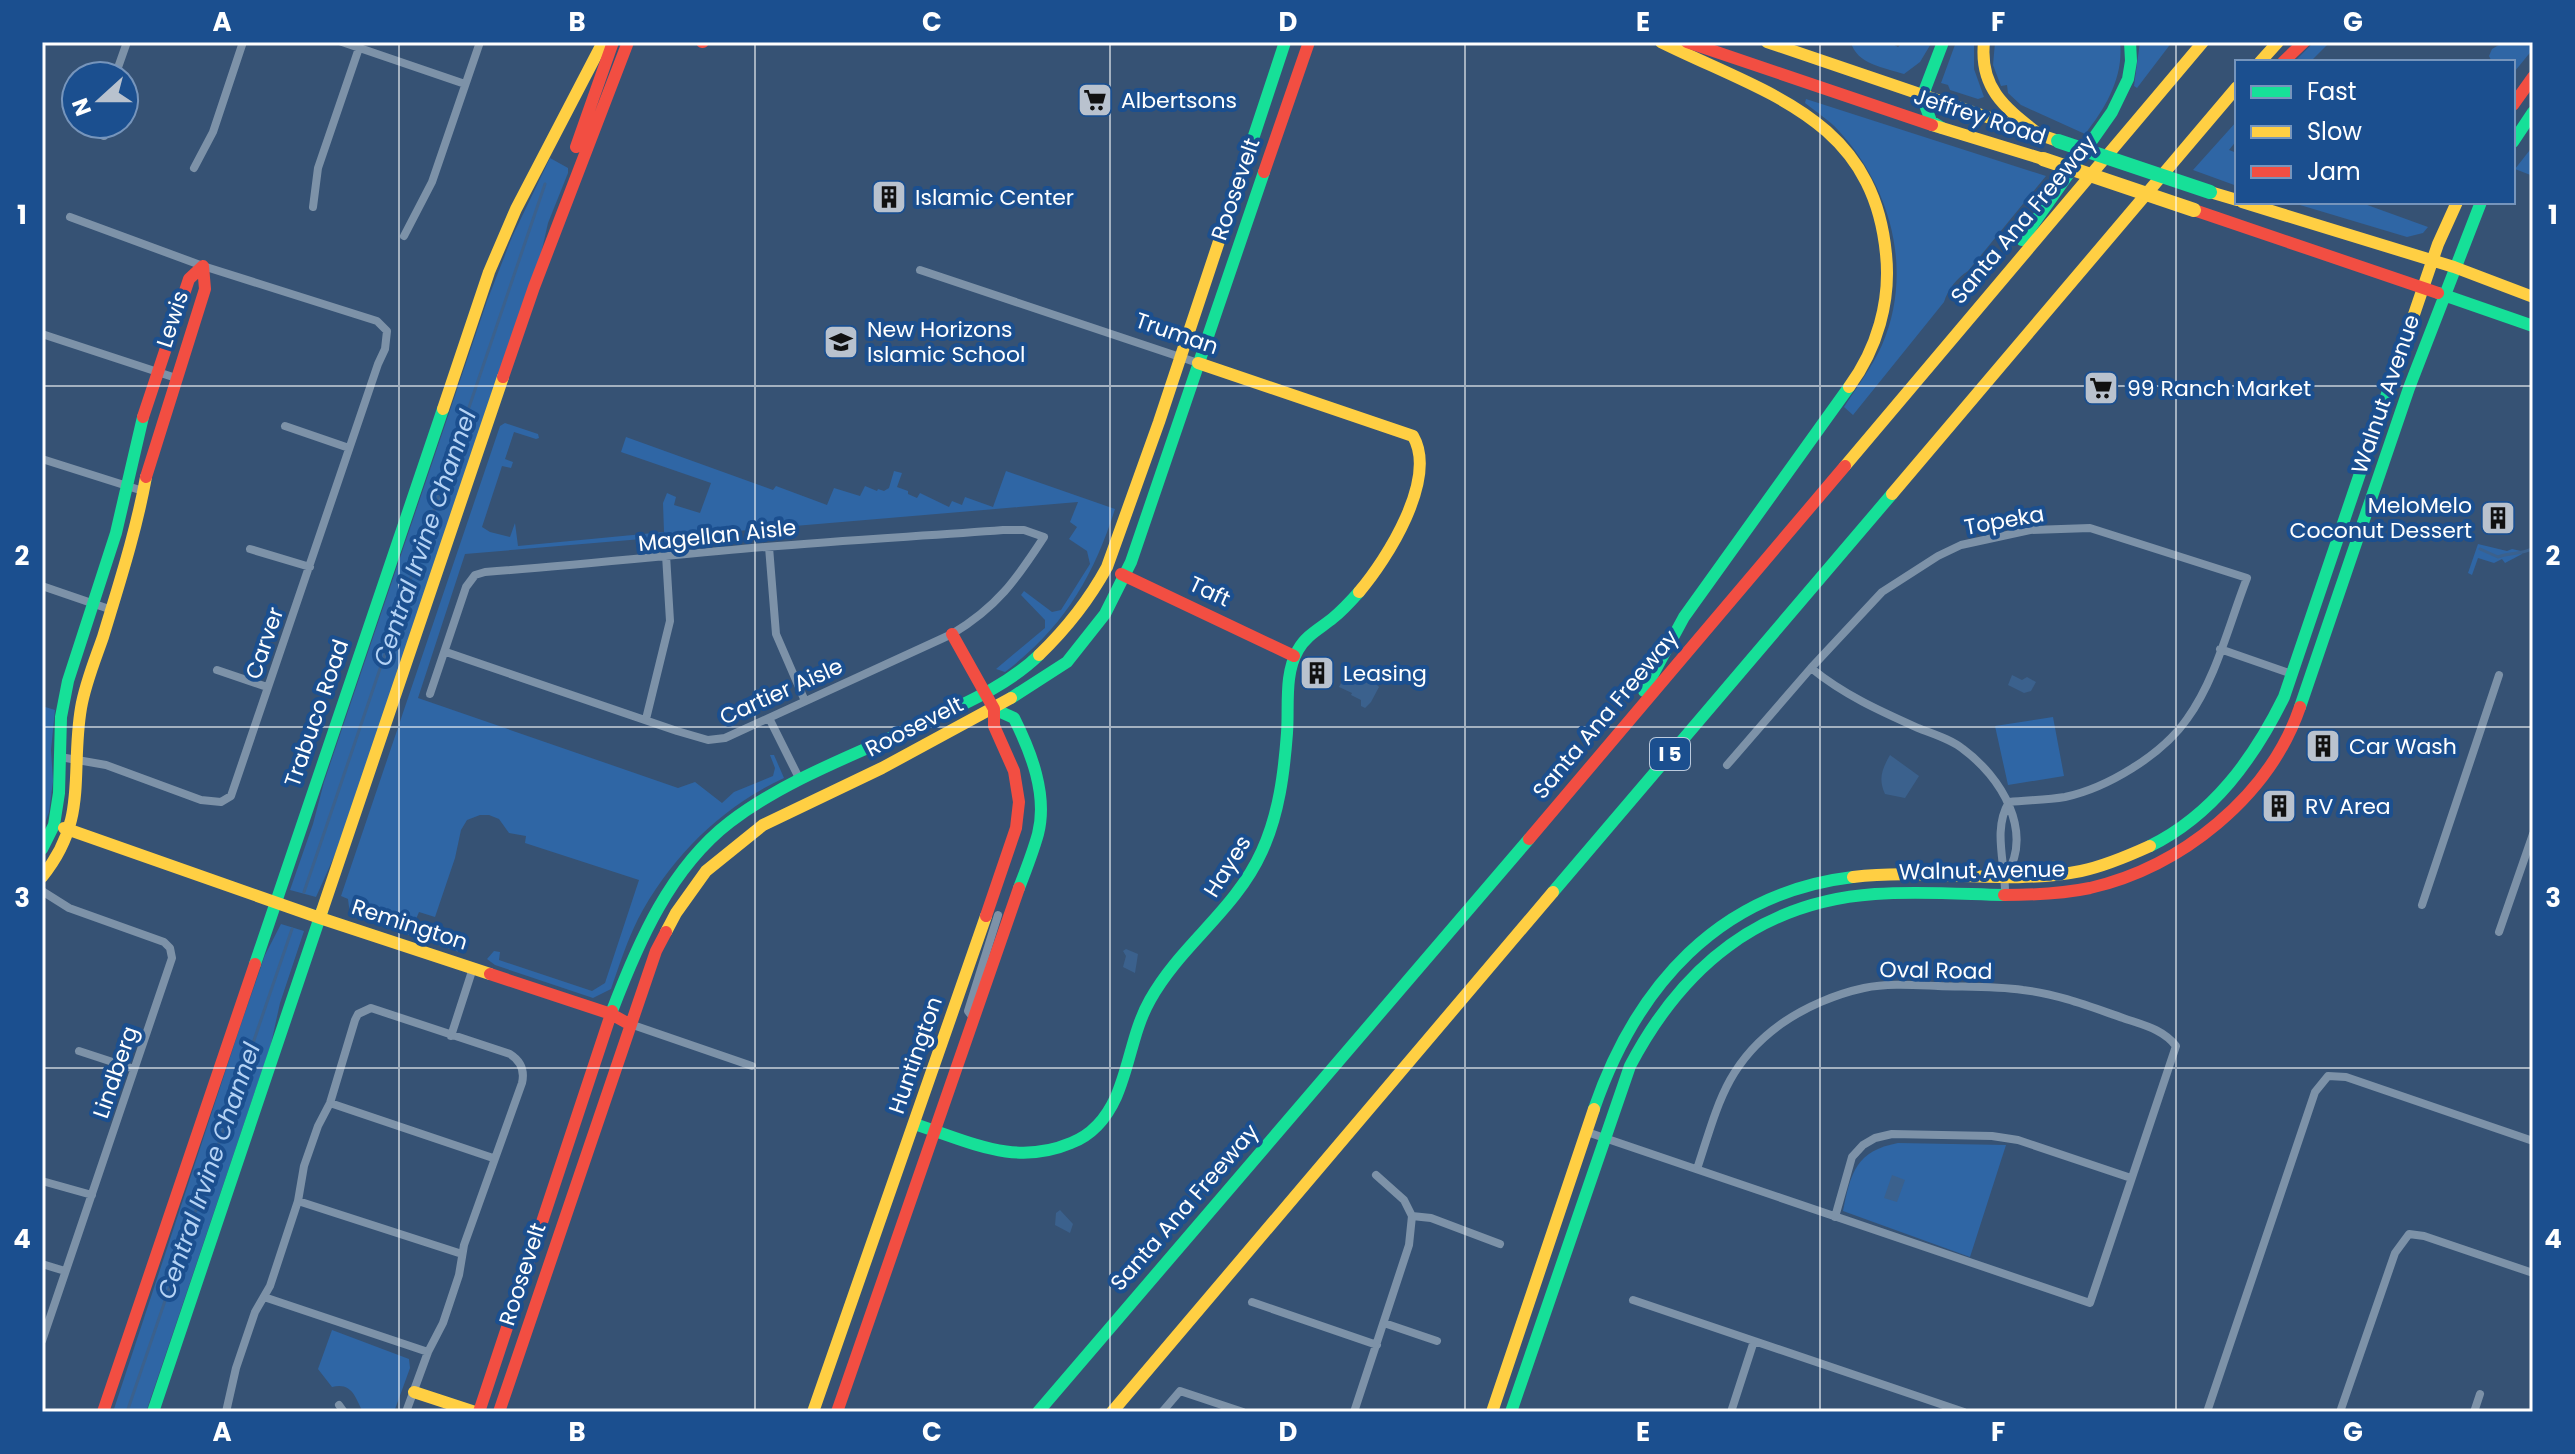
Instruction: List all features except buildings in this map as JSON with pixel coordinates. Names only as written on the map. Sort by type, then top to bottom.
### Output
[{"type":"main road","name":"Trabuco Road","points":[[103,1412],[489,272],[516,209],[603,42]]},
{"type":"main road","points":[[153,1412],[582,150],[613,42]]},
{"type":"main road","points":[[582,150],[628,42]]},
{"type":"main road","name":"Roosevelt","points":[[477,1412],[611,1014],[626,974],[662,899],[695,857],[737,817],[756,804],[800,780],[985,694],[1030,664],[1075,618],[1107,567],[1181,357],[1285,42]]},
{"type":"main road","name":"Roosevelt","points":[[499,1412],[656,951],[676,913],[706,871],[763,825],[882,768],[994,709],[1067,662],[1105,614],[1125,576],[1309,42]]},
{"type":"main road","points":[[1627,722],[1684,617],[1853,382],[1871,351],[1881,324],[1889,263],[1885,228],[1878,204],[1851,157],[1825,128],[1772,94],[1661,42]]},
{"type":"main road","name":"Jeffrey Road","points":[[1687,42],[2533,326]]},
{"type":"main road","name":"Jeffrey Road","points":[[1767,42],[1922,97],[2235,200]]},
{"type":"main road","points":[[1942,128],[1931,121],[1922,97],[1943,42]]},
{"type":"main road","points":[[1984,42],[1985,76],[1993,94],[2005,108],[2041,136]]},
{"type":"main road","points":[[1965,322],[2112,112],[2128,79],[2130,42]]},
{"type":"main road","name":"Santa Ana Freeway","points":[[1038,1412],[1477,901],[2203,42]]},
{"type":"main road","points":[[2262,60],[2278,42]]},
{"type":"main road","points":[[2285,60],[2304,42]]},
{"type":"main road","points":[[2515,102],[2533,77]]},
{"type":"main road","name":"I 5","points":[[1112,1412],[2234,91]]},
{"type":"main road","points":[[2515,139],[2533,112]]},
{"type":"main road","points":[[553,138],[582,150]]},
{"type":"main road","points":[[1248,152],[1269,159]]},
{"type":"main road","name":"Jeffrey Road","points":[[2250,204],[2454,267],[2533,297]]},
{"type":"main road","name":"Walnut Avenue","points":[[1492,1412],[1587,1132],[1623,1037],[1645,1000],[1673,968],[1708,937],[1776,897],[1821,882],[1885,874],[2051,875],[2095,868],[2140,852],[2184,826],[2218,798],[2250,762],[2275,719],[2292,674],[2433,261],[2456,204]]},
{"type":"main road","name":"Walnut Avenue","points":[[1511,1412],[1635,1056],[1658,1015],[1681,986],[1715,955],[1757,927],[1823,901],[1881,894],[2050,894],[2117,881],[2188,847],[2225,818],[2249,793],[2294,724],[2444,294],[2480,204]]},
{"type":"main road","name":"Lewis","points":[[42,849],[54,825],[59,793],[61,717],[68,681],[116,533],[156,372],[189,279],[203,266]]},
{"type":"main road","name":"Lewis","points":[[42,877],[55,861],[70,830],[75,805],[81,707],[137,525],[150,459],[205,289],[203,266]]},
{"type":"main road","name":"Truman","points":[[1198,363],[1406,432],[1417,442],[1419,460],[1414,497],[1394,546],[1381,567],[1342,611],[1311,632],[1294,656]]},
{"type":"main road","name":"Taft","points":[[1107,567],[1294,656]]},
{"type":"main road","name":"Huntington","points":[[837,1412],[974,1020],[1019,813],[1016,777],[994,726],[994,709],[952,634]]},
{"type":"main road","name":"Hayes","points":[[914,1124],[999,1154],[1028,1156],[1076,1141],[1106,1116],[1120,1092],[1140,1022],[1158,984],[1186,949],[1215,923],[1261,860],[1275,824],[1282,789],[1290,671],[1294,656]]},
{"type":"main road","name":"Huntington","points":[[813,1412],[914,1124],[999,915],[1039,831],[1040,795],[1033,759],[1014,718],[994,709]]},
{"type":"main road","name":"Remington","points":[[54,825],[320,918],[611,1014],[629,1024]]},
{"type":"main road","points":[[1821,882],[1823,901]]},
{"type":"main road","points":[[414,1392],[477,1412]]},
{"type":"street","points":[[194,168],[213,132],[243,42]]},
{"type":"street","points":[[342,42],[465,84]]},
{"type":"street","points":[[404,236],[427,194],[480,42]]},
{"type":"street","points":[[313,207],[318,168],[359,48]]},
{"type":"street","points":[[70,217],[203,266]]},
{"type":"street","name":"Carver","points":[[60,757],[106,765],[201,800],[221,802],[235,792],[236,780],[267,687],[385,349],[387,331],[377,321],[203,266]]},
{"type":"street","name":"Truman","points":[[920,270],[1198,363]]},
{"type":"street","points":[[42,334],[176,378]]},
{"type":"street","points":[[285,426],[349,448]]},
{"type":"street","points":[[42,459],[143,491]]},
{"type":"street","name":"Topeka","points":[[1727,765],[1882,592],[1961,545],[2030,530],[2090,528],[2247,578],[2205,686],[2186,721],[2143,761],[2092,788],[2065,797],[2009,802]]},
{"type":"street","name":"Magellan Aisle","points":[[446,652],[466,587],[475,575],[634,561],[666,555],[1014,530],[1044,537]]},
{"type":"street","name":"Cartier Aisle","points":[[446,652],[708,740],[725,738],[952,634],[973,621],[1014,584],[1044,537]]},
{"type":"street","points":[[769,547],[776,634],[805,701]]},
{"type":"street","points":[[250,549],[310,567]]},
{"type":"street","points":[[646,719],[670,621],[666,555]]},
{"type":"street","points":[[42,586],[112,610]]},
{"type":"street","points":[[2220,649],[2292,674]]},
{"type":"street","points":[[430,694],[446,652]]},
{"type":"street","points":[[1811,668],[1845,694],[1962,747],[1985,769],[2009,802],[2014,816],[2013,864],[2006,876]]},
{"type":"street","points":[[217,670],[267,687]]},
{"type":"street","points":[[2422,905],[2499,675]]},
{"type":"street","points":[[769,718],[800,780]]},
{"type":"street","points":[[2005,895],[2006,876],[2001,862],[2002,831],[2003,813],[2009,802]]},
{"type":"street","points":[[2499,932],[2533,834]]},
{"type":"street","name":"Lindberg","points":[[42,891],[69,908],[156,938],[170,948],[170,967],[42,1341]]},
{"type":"street","points":[[451,1036],[473,968]]},
{"type":"street","name":"Oval Road","points":[[1697,1169],[1724,1088],[1737,1067],[1781,1024],[1817,1003],[1865,988],[1914,985],[2024,990],[2067,999],[2168,1035],[2176,1046],[2131,1178]]},
{"type":"street","points":[[226,1412],[236,1368],[298,1201],[304,1166],[330,1103],[355,1020],[371,1008],[510,1054],[521,1065],[523,1079],[493,1158],[443,1323],[428,1352],[406,1412]]},
{"type":"street","name":"Remington","points":[[629,1024],[752,1066]]},
{"type":"street","points":[[79,1051],[134,1069]]},
{"type":"street","points":[[2207,1412],[2315,1092],[2328,1076],[2346,1077],[2533,1141]]},
{"type":"street","points":[[330,1103],[493,1158]]},
{"type":"street","points":[[1587,1132],[1835,1217],[2090,1303],[2131,1178],[2018,1140],[1992,1136],[1892,1134],[1875,1138],[1852,1157],[1835,1217]]},
{"type":"street","points":[[1354,1412],[1409,1245],[1412,1216],[1404,1200],[1376,1175]]},
{"type":"street","points":[[42,1181],[92,1195]]},
{"type":"street","points":[[298,1201],[462,1254]]},
{"type":"street","points":[[1412,1216],[1431,1218],[1500,1244]]},
{"type":"street","points":[[2340,1412],[2395,1253],[2409,1234],[2424,1236],[2533,1273]]},
{"type":"street","points":[[42,1264],[65,1271]]},
{"type":"street","points":[[264,1297],[428,1352]]},
{"type":"street","points":[[1633,1300],[1964,1412]]},
{"type":"street","points":[[1252,1302],[1377,1345]]},
{"type":"street","points":[[1384,1323],[1437,1341]]},
{"type":"street","points":[[1731,1412],[1754,1341]]},
{"type":"street","points":[[1162,1412],[1180,1391],[1243,1412]]},
{"type":"street","points":[[2474,1412],[2480,1394]]},
{"type":"shaded area","points":[[1851,42],[1889,42],[1898,47],[1903,42],[1932,42],[1920,62],[1904,74],[1865,60]]},
{"type":"shaded area","points":[[1956,42],[1974,42],[1974,69],[1984,97],[1978,99],[1950,90],[1948,85],[1941,83]]},
{"type":"shaded area","points":[[1995,42],[2120,42],[2121,55],[2112,91],[2085,134],[2021,105],[2008,93],[2007,85],[2001,86],[1993,65]]},
{"type":"shaded area","points":[[2140,42],[2172,42],[2137,88],[2134,86]]},
{"type":"shaded area","points":[[2314,42],[2330,42],[2312,60],[2296,60]]},
{"type":"shaded area","points":[[2504,42],[2533,42],[2533,49],[2515,71],[2515,60],[2491,60],[2492,49]]},
{"type":"shaded area","points":[[1806,99],[2046,176],[1968,271],[1953,284],[1944,302],[1853,415],[1844,407],[1878,353],[1891,317],[1896,288],[1892,231],[1872,177],[1838,130],[1805,103]]},
{"type":"shaded area","points":[[2235,123],[2235,142],[2229,150],[2235,152],[2235,185],[2193,170]]},
{"type":"shaded area","points":[[2533,146],[2533,176],[2515,169]]},
{"type":"shaded area","points":[[550,158],[568,168],[568,173],[548,223],[541,254],[337,850],[316,897],[290,890],[487,301],[512,237]]},
{"type":"shaded area","points":[[2297,204],[2365,204],[2428,227],[2423,233],[2407,237]]},
{"type":"shaded area","points":[[505,423],[538,434],[539,438],[514,432],[505,459],[513,462],[511,468],[502,466],[482,527],[510,537],[515,523],[518,546],[664,532],[663,503],[667,493],[676,497],[674,505],[700,513],[711,483],[621,452],[626,437],[773,490],[776,486],[827,505],[834,488],[860,496],[865,486],[884,491],[889,488],[894,471],[902,473],[897,487],[917,498],[920,493],[949,507],[952,501],[962,505],[965,497],[993,507],[1006,471],[1115,509],[1097,557],[1074,600],[1044,638],[1005,672],[996,669],[1045,628],[1045,620],[1021,595],[1024,591],[1052,612],[1061,610],[1090,564],[1087,551],[1069,539],[1077,527],[1070,522],[1078,502],[465,554],[418,698],[678,788],[695,782],[722,803],[734,792],[773,776],[775,768],[770,755],[774,755],[784,778],[719,819],[682,855],[665,875],[638,919],[611,989],[593,998],[495,965],[487,959],[494,951],[500,952],[499,960],[592,991],[605,983],[639,880],[525,843],[526,836],[509,833],[499,819],[480,815],[467,820],[461,830],[435,917],[419,912],[413,926],[407,925],[405,930],[462,947],[465,940],[462,953],[350,915],[348,899],[341,896],[500,426]]},
{"type":"shaded area","points":[[2478,544],[2521,551],[2522,554],[2505,563],[2502,559],[2494,563],[2478,558],[2472,575],[2468,573]]},
{"type":"shaded area","points":[[1347,671],[1359,677],[1370,679],[1375,675],[1379,678],[1379,687],[1365,708],[1361,706],[1361,700],[1339,687]]},
{"type":"shaded area","points":[[2012,675],[2036,682],[2031,691],[2024,693],[2008,685]]},
{"type":"shaded area","points":[[42,706],[55,710],[51,750],[53,781],[49,812],[42,831]]},
{"type":"shaded area","points":[[2053,717],[2064,776],[2008,785],[1995,726]]},
{"type":"shaded area","points":[[1890,755],[1919,776],[1905,798],[1885,794],[1883,789],[1882,774]]},
{"type":"shaded area","points":[[281,924],[304,931],[280,1003],[271,1044],[146,1412],[113,1412],[239,1030],[265,955]]},
{"type":"shaded area","points":[[1126,949],[1138,954],[1135,973],[1123,967],[1126,956],[1123,951]]},
{"type":"shaded area","points":[[1898,1143],[2006,1145],[1970,1257],[1843,1211],[1858,1165],[1873,1152]]},
{"type":"shaded area","points":[[1892,1175],[1905,1180],[1897,1202],[1884,1198]]},
{"type":"shaded area","points":[[1060,1210],[1073,1224],[1070,1233],[1055,1225],[1056,1213]]},
{"type":"shaded area","points":[[332,1330],[409,1359],[410,1368],[394,1412],[363,1412],[352,1392],[344,1387],[332,1387],[318,1369]]},
{"type":"waterway","name":"Central Irvine Channel","points":[[304,892],[545,184]]},
{"type":"waterway","points":[[2480,549],[2498,557],[2533,548]]},
{"type":"waterway","name":"Central Irvine Channel","points":[[127,1412],[292,929]]},
{"type":"traffic: fast","points":[[1239,181],[1285,42]]},
{"type":"traffic: fast","points":[[1942,128],[1931,121],[1922,97],[1943,42]]},
{"type":"traffic: fast","points":[[2022,240],[2112,112],[2128,79],[2130,42]]},
{"type":"traffic: fast","points":[[2515,139],[2533,112]]},
{"type":"traffic: fast","points":[[2058,141],[2210,192]]},
{"type":"traffic: fast","points":[[1011,698],[1067,662],[1105,614],[1131,562],[1264,172]]},
{"type":"traffic: fast","points":[[2300,707],[2409,388],[2480,204]]},
{"type":"traffic: fast","points":[[2438,293],[2533,326]]},
{"type":"traffic: fast","points":[[2150,846],[2193,818],[2229,783],[2259,742],[2284,697],[2408,332]]},
{"type":"traffic: fast","points":[[1644,691],[1684,617],[1849,387]]},
{"type":"traffic: fast","points":[[255,964],[443,409]]},
{"type":"traffic: fast","points":[[42,849],[54,825],[59,793],[61,717],[68,681],[116,533],[143,417]]},
{"type":"traffic: fast","points":[[1553,892],[1892,494]]},
{"type":"traffic: fast","points":[[914,1124],[992,1149],[1030,1153],[1079,1140],[1103,1118],[1116,1097],[1139,1023],[1150,1000],[1177,962],[1237,892],[1262,851],[1280,793],[1289,680],[1298,650],[1309,636],[1337,615],[1359,592]]},
{"type":"traffic: fast","points":[[612,1011],[658,908],[690,861],[730,822],[795,782],[979,696],[1011,678],[1039,655]]},
{"type":"traffic: fast","points":[[994,709],[1014,718],[1032,759],[1039,789],[1041,819],[1038,834],[1019,888]]},
{"type":"traffic: fast","points":[[1038,1412],[1529,839]]},
{"type":"traffic: fast","points":[[1594,1109],[1633,1024],[1659,986],[1689,953],[1723,925],[1761,903],[1805,887],[1853,877]]},
{"type":"traffic: fast","points":[[1511,1412],[1630,1066],[1674,998],[1700,970],[1728,946],[1760,926],[1795,910],[1833,900],[1891,893],[2004,895]]},
{"type":"traffic: fast","points":[[153,1412],[322,911]]},
{"type":"traffic: slow","points":[[443,409],[489,272],[516,209],[603,42]]},
{"type":"traffic: slow","points":[[1661,42],[1775,96],[1808,116],[1837,141],[1860,171],[1877,208],[1887,272],[1880,324],[1867,357],[1849,387]]},
{"type":"traffic: slow","points":[[1767,42],[2058,141]]},
{"type":"traffic: slow","points":[[1984,42],[1986,73],[1991,86],[2007,107],[2041,136]]},
{"type":"traffic: slow","points":[[1845,466],[2203,42]]},
{"type":"traffic: slow","points":[[2262,60],[2278,42]]},
{"type":"traffic: slow","points":[[1892,494],[2235,89]]},
{"type":"traffic: slow","points":[[1932,125],[2043,159]]},
{"type":"traffic: slow","points":[[2043,159],[2194,210]]},
{"type":"traffic: slow","points":[[1039,655],[1076,614],[1107,567],[1239,181]]},
{"type":"traffic: slow","points":[[2210,192],[2235,199]]},
{"type":"traffic: slow","points":[[2249,204],[2454,267],[2533,297]]},
{"type":"traffic: slow","points":[[2408,332],[2438,244],[2456,204]]},
{"type":"traffic: slow","points":[[1198,363],[1413,436],[1419,454],[1414,496],[1383,560],[1359,592]]},
{"type":"traffic: slow","points":[[322,911],[503,377]]},
{"type":"traffic: slow","points":[[42,877],[57,856],[72,815],[83,699],[127,558],[146,477]]},
{"type":"traffic: slow","points":[[666,932],[706,871],[763,825],[882,768],[1011,698]]},
{"type":"traffic: slow","points":[[64,828],[490,974]]},
{"type":"traffic: slow","points":[[1853,877],[1910,874],[2053,875],[2099,866],[2150,846]]},
{"type":"traffic: slow","points":[[1112,1412],[1553,892]]},
{"type":"traffic: slow","points":[[813,1412],[986,916]]},
{"type":"traffic: slow","points":[[1492,1412],[1594,1109]]},
{"type":"traffic: slow","points":[[414,1392],[475,1412]]},
{"type":"traffic: jam","points":[[576,147],[613,42]]},
{"type":"traffic: jam","points":[[503,377],[534,287],[628,42]]},
{"type":"traffic: jam","points":[[1264,172],[1309,42]]},
{"type":"traffic: jam","points":[[1687,42],[1932,125]]},
{"type":"traffic: jam","points":[[2285,60],[2304,42]]},
{"type":"traffic: jam","points":[[2515,102],[2533,77]]},
{"type":"traffic: jam","points":[[2194,210],[2438,293]]},
{"type":"traffic: jam","points":[[143,417],[189,279],[203,266]]},
{"type":"traffic: jam","points":[[146,477],[205,289],[203,266]]},
{"type":"traffic: jam","points":[[1529,839],[1845,466]]},
{"type":"traffic: jam","points":[[1121,574],[1294,656]]},
{"type":"traffic: jam","points":[[952,634],[994,709],[994,726],[1014,771],[1019,802],[1016,828],[986,916]]},
{"type":"traffic: jam","points":[[2004,895],[2047,894],[2090,888],[2157,864],[2188,845],[2218,823],[2267,770],[2286,740],[2300,707]]},
{"type":"traffic: jam","points":[[837,1412],[1019,888]]},
{"type":"traffic: jam","points":[[499,1412],[656,951],[666,932]]},
{"type":"traffic: jam","points":[[103,1412],[255,964]]},
{"type":"traffic: jam","points":[[490,974],[611,1014],[629,1024]]},
{"type":"traffic: jam","points":[[479,1412],[612,1011]]},
{"type":"place","name":"Albertsons","points":[[1095,100]]},
{"type":"place","name":"Islamic Center","points":[[889,197]]},
{"type":"place","name":"New Horizons Islamic School","points":[[841,342]]},
{"type":"place","name":"99 Ranch Market","points":[[2101,388]]},
{"type":"place","name":"MeloMelo Coconut Dessert","points":[[2498,518]]},
{"type":"place","name":"Leasing","points":[[1317,673]]},
{"type":"place","name":"Car Wash","points":[[2323,746]]},
{"type":"place","name":"RV Area","points":[[2279,806]]}]
